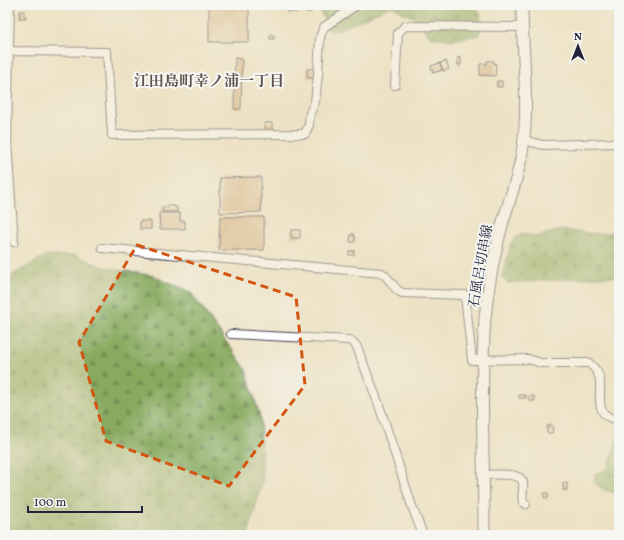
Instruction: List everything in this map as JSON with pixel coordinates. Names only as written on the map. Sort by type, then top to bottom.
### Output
[{"type":"main road","name":"石風呂切串線","points":[[484,535],[483,377],[485,318],[491,272],[501,227],[519,168],[524,140],[525,105],[522,5]]},
{"type":"street","points":[[10,5],[10,51],[6,142],[14,242]]},
{"type":"street","points":[[10,51],[107,52],[112,135],[305,134],[310,113],[315,102],[320,37],[324,27],[357,5]]},
{"type":"street","points":[[395,85],[398,33],[405,26],[522,27]]},
{"type":"street","points":[[524,140],[543,145],[619,143]]},
{"type":"street","points":[[102,248],[382,273],[388,277],[395,289],[402,293],[465,295],[472,360],[528,359],[541,363],[589,363],[596,369],[599,377],[600,404],[602,412],[609,418],[619,419]]},
{"type":"street","points":[[231,334],[349,340],[353,342],[379,405],[423,535]]},
{"type":"street","points":[[484,475],[509,475],[522,479],[522,498],[523,502],[526,504]]},
{"type":"highlighted area","points":[[137,245],[296,297],[305,385],[229,486],[106,441],[79,342]]},
{"type":"green space","points":[[319,5],[475,5],[481,16],[481,27],[479,35],[454,40],[430,37],[416,18],[403,13],[392,6],[336,31],[330,31],[321,13]]},
{"type":"green space","points":[[560,230],[599,234],[619,232],[619,277],[507,283],[502,277],[511,243],[521,233],[535,237]]},
{"type":"green space","points":[[75,255],[103,267],[154,276],[191,293],[246,369],[260,417],[263,479],[248,535],[5,535],[5,375],[7,374],[5,368],[5,285],[11,276],[45,256]]},
{"type":"green space","points":[[619,432],[619,494],[604,490],[594,483],[595,474],[608,468]]},
{"type":"building","points":[[138,5],[142,5],[142,10],[139,10]]},
{"type":"building","points":[[209,5],[249,5],[249,42],[209,42]]},
{"type":"building","points":[[306,5],[314,5],[314,8],[306,8]]},
{"type":"building","points":[[287,7],[298,8],[297,12],[287,12]]},
{"type":"building","points":[[305,9],[312,10],[312,12],[305,12]]},
{"type":"building","points":[[20,11],[24,11],[24,16],[26,16],[26,18],[19,18]]},
{"type":"building","points":[[270,35],[274,35],[274,39],[270,39]]},
{"type":"building","points":[[458,57],[461,57],[461,65],[458,65]]},
{"type":"building","points":[[235,58],[242,59],[241,109],[234,109]]},
{"type":"building","points":[[446,61],[449,69],[443,71],[440,63]]},
{"type":"building","points":[[487,61],[494,61],[494,64],[496,64],[495,76],[480,75],[480,64],[487,64]]},
{"type":"building","points":[[440,63],[442,70],[433,73],[431,66]]},
{"type":"building","points":[[307,69],[314,69],[315,78],[307,78]]},
{"type":"building","points":[[497,81],[502,81],[502,87],[497,87]]},
{"type":"building","points":[[265,123],[272,123],[272,132],[265,132]]},
{"type":"building","points":[[261,177],[261,212],[220,213],[220,178]]},
{"type":"building","points":[[168,205],[177,207],[177,212],[163,212],[162,207],[168,207]]},
{"type":"building","points":[[159,213],[180,213],[180,221],[185,221],[185,229],[160,229]]},
{"type":"building","points":[[220,217],[264,217],[264,250],[219,250]]},
{"type":"building","points":[[140,221],[151,221],[151,229],[140,229]]},
{"type":"building","points":[[291,230],[300,230],[300,238],[291,238]]},
{"type":"building","points":[[351,234],[354,234],[355,242],[350,242]]},
{"type":"building","points":[[349,251],[354,251],[354,255],[349,255]]},
{"type":"building","points":[[519,395],[526,395],[526,398],[519,398]]},
{"type":"building","points":[[529,396],[534,396],[534,401],[529,401]]},
{"type":"building","points":[[547,426],[553,426],[552,433],[547,433]]},
{"type":"building","points":[[563,483],[567,483],[567,490],[563,490]]},
{"type":"building","points":[[544,493],[548,493],[548,498],[544,498]]},
{"type":"district","name":"江田島町幸ノ浦一丁目","points":[[209,81]]}]
